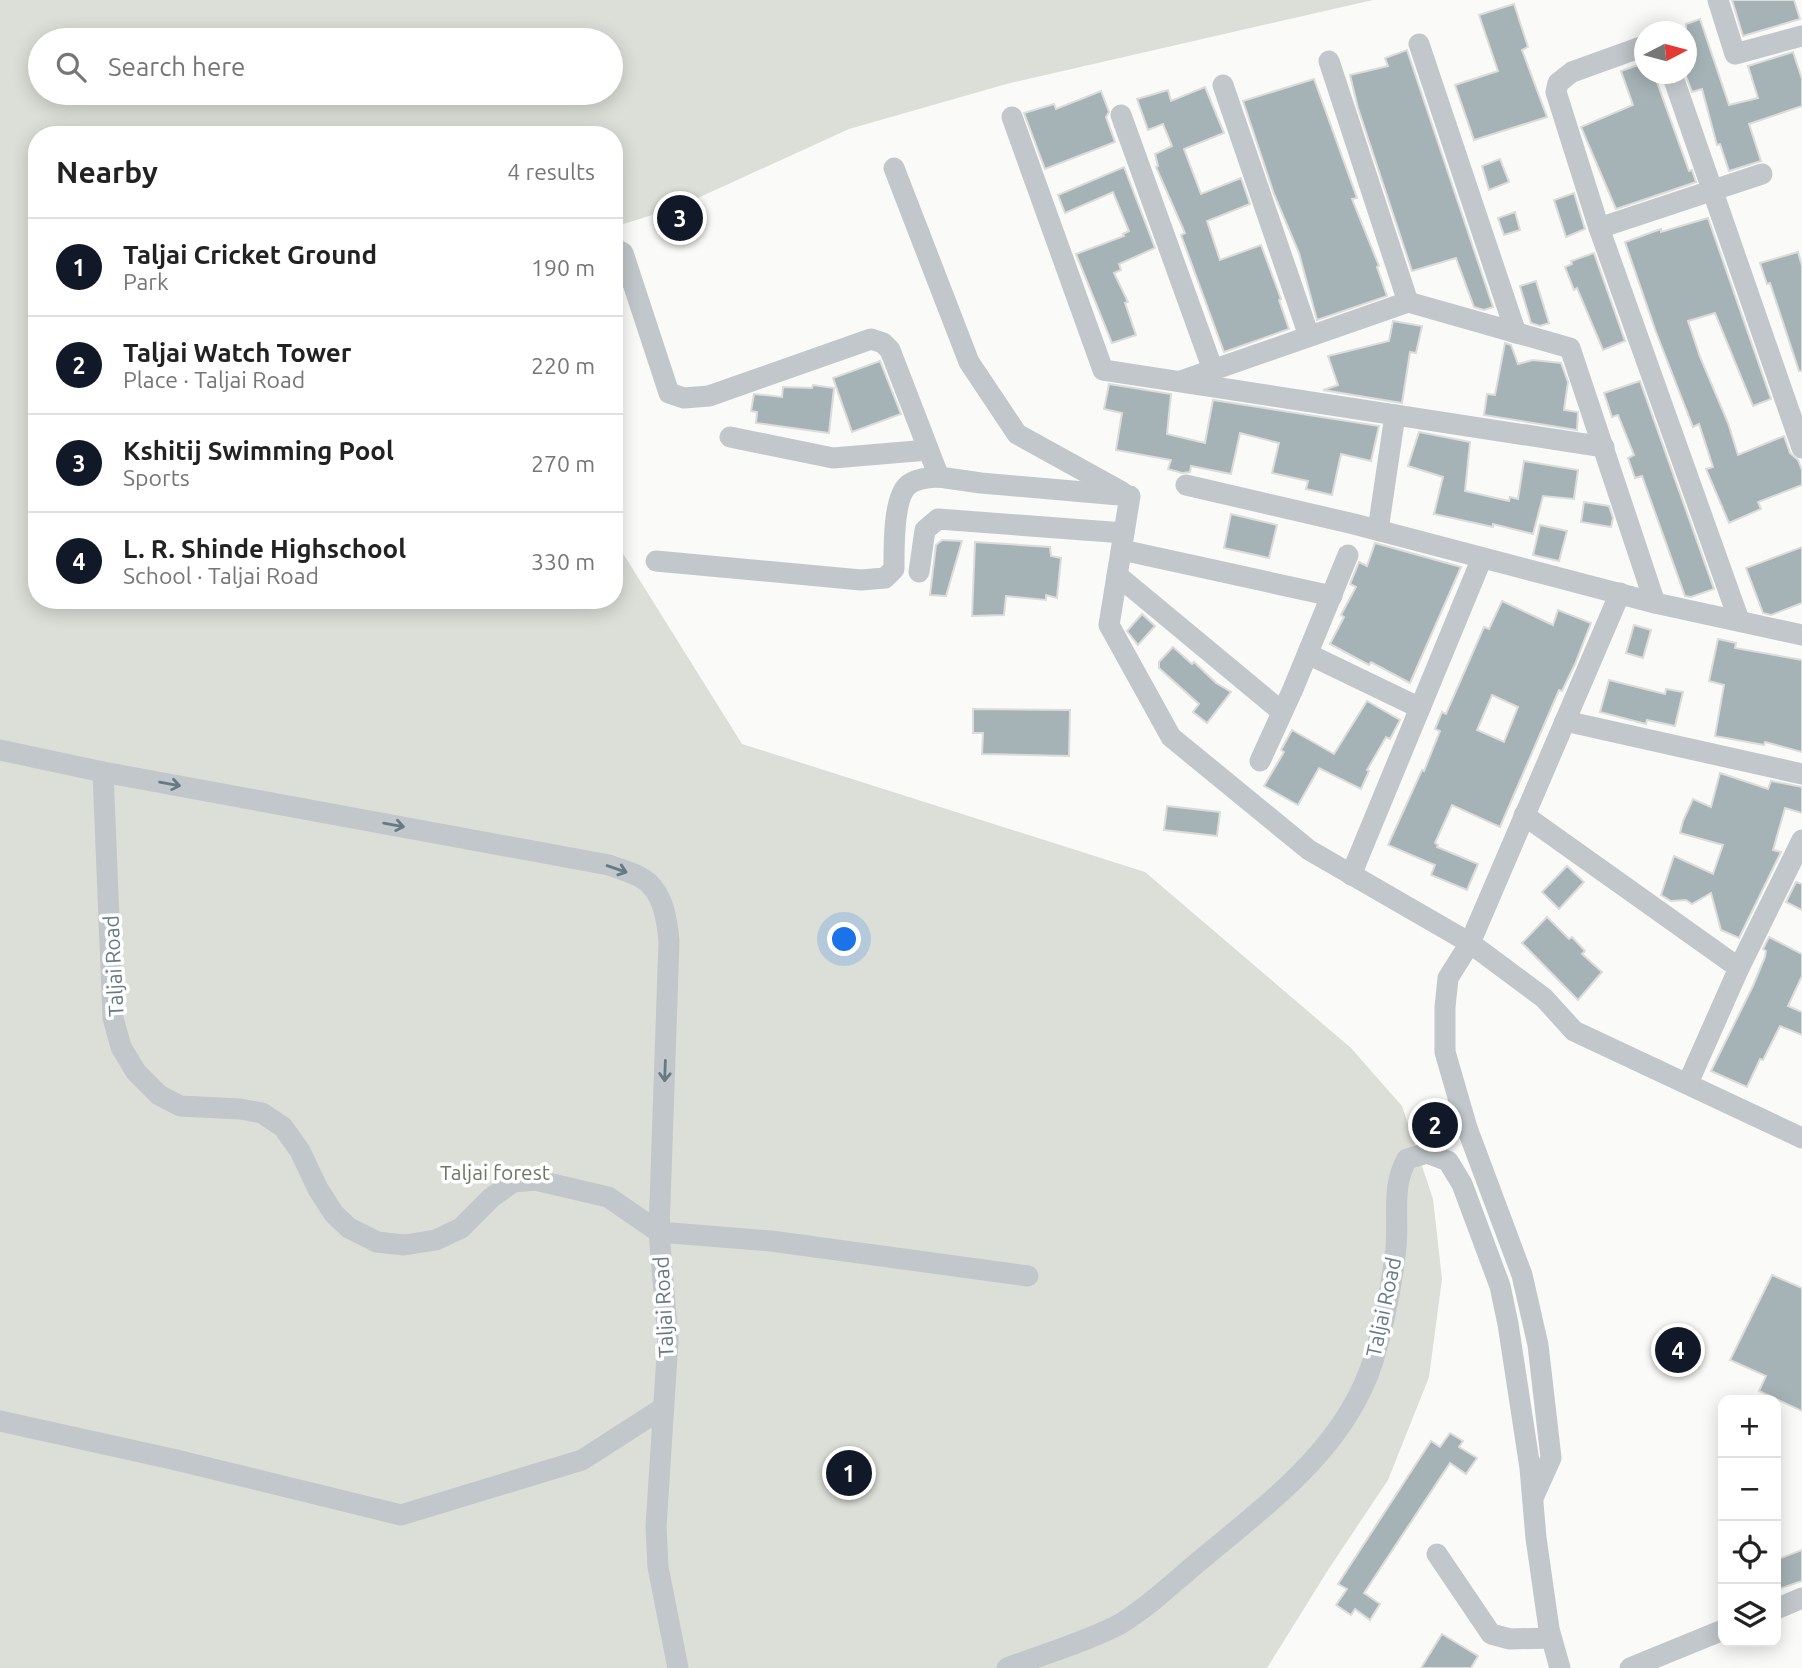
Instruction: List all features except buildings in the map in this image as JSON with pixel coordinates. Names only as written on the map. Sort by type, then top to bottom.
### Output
[{"type":"street","points":[[1718,0],[1735,54],[1802,36]]},
{"type":"street","points":[[1419,44],[1516,333]]},
{"type":"street","points":[[1634,50],[1572,72],[1558,83],[1556,92],[1599,228],[1739,620]]},
{"type":"street","points":[[1329,61],[1408,302]]},
{"type":"street","points":[[1675,84],[1802,448]]},
{"type":"street","points":[[1223,85],[1309,336]]},
{"type":"street","points":[[1121,115],[1213,370]]},
{"type":"street","points":[[1012,117],[1103,370],[1604,447]]},
{"type":"street","points":[[894,168],[970,362],[1017,434],[1130,496]]},
{"type":"street","points":[[1599,228],[1762,174]]},
{"type":"street","points":[[623,253],[669,393],[684,398],[709,396],[871,339],[883,343],[890,350],[939,477]]},
{"type":"street","points":[[1179,382],[1408,302],[1570,348],[1656,603]]},
{"type":"street","points":[[1254,357],[1257,394]]},
{"type":"street","points":[[1378,530],[1395,415]]},
{"type":"street","points":[[730,437],[833,458],[928,450]]},
{"type":"street","points":[[656,561],[861,580],[886,578],[894,569],[899,500],[907,486],[918,480],[939,477],[981,484],[1130,496]]},
{"type":"street","points":[[1186,485],[1378,530],[1656,603],[1802,635]]},
{"type":"street","points":[[1130,496],[1109,625],[1171,737],[1309,850],[1470,943],[1544,998],[1574,1031],[1802,1138]]},
{"type":"street","points":[[919,572],[925,530],[938,519],[1123,542],[1332,596]]},
{"type":"street","points":[[1260,761],[1308,654],[1348,555]]},
{"type":"street","points":[[1351,875],[1482,558]]},
{"type":"street","points":[[1117,575],[1282,712]]},
{"type":"street","points":[[1532,1499],[1551,1458],[1538,1345],[1522,1275],[1467,1128],[1445,1052],[1445,1007],[1448,978],[1470,943],[1620,593]]},
{"type":"street","points":[[1308,654],[1420,708]]},
{"type":"street","points":[[1565,721],[1802,774]]},
{"type":"street","points":[[0,750],[103,772],[609,865],[643,878],[657,896],[666,914],[669,941],[659,1232],[771,1241],[1028,1276]]},
{"type":"street","name":"Taljai Road","points":[[103,772],[113,1018],[121,1047],[136,1072],[159,1094],[180,1106],[262,1113],[283,1128],[300,1151],[318,1189],[334,1214],[349,1228],[377,1242],[404,1245],[436,1240],[461,1228],[491,1198],[513,1182],[536,1180],[608,1197],[659,1232],[668,1340],[656,1527],[658,1567],[678,1668]]},
{"type":"street","points":[[1524,815],[1739,968]]},
{"type":"street","points":[[1688,1083],[1739,968],[1802,840]]},
{"type":"street","name":"Taljai Road","points":[[1007,1668],[1119,1624],[1294,1482],[1322,1451],[1352,1408],[1372,1362],[1390,1292],[1396,1244],[1395,1205],[1399,1172],[1407,1159],[1427,1153],[1448,1161],[1462,1184],[1500,1286],[1526,1442],[1551,1638],[1560,1668]]},
{"type":"street","points":[[0,1421],[172,1459],[401,1515],[582,1460],[663,1408]]},
{"type":"street","points":[[1437,1554],[1491,1634],[1510,1639],[1551,1638]]},
{"type":"street","points":[[1781,1607],[1802,1598]]},
{"type":"street","points":[[1630,1668],[1718,1632]]},
{"type":"green space","name":"Taljai forest","points":[[0,0],[1373,0],[1010,83],[849,129],[678,207],[623,224],[623,126],[28,126],[28,609],[623,609],[623,553],[742,744],[1145,872],[1351,1048],[1402,1106],[1433,1199],[1442,1279],[1429,1377],[1388,1480],[1267,1668],[0,1668]]},
{"type":"shaded area","points":[[697,201],[702,223],[663,234],[658,213]]},
{"type":"place","name":"Kshitij Swimming Pool","points":[[680,218]]},
{"type":"place","name":"Taljai Watch Tower","points":[[1435,1125]]},
{"type":"place","name":"L. R. Shinde Highschool","points":[[1678,1350]]},
{"type":"place","name":"Taljai Cricket Ground","points":[[849,1473]]}]
